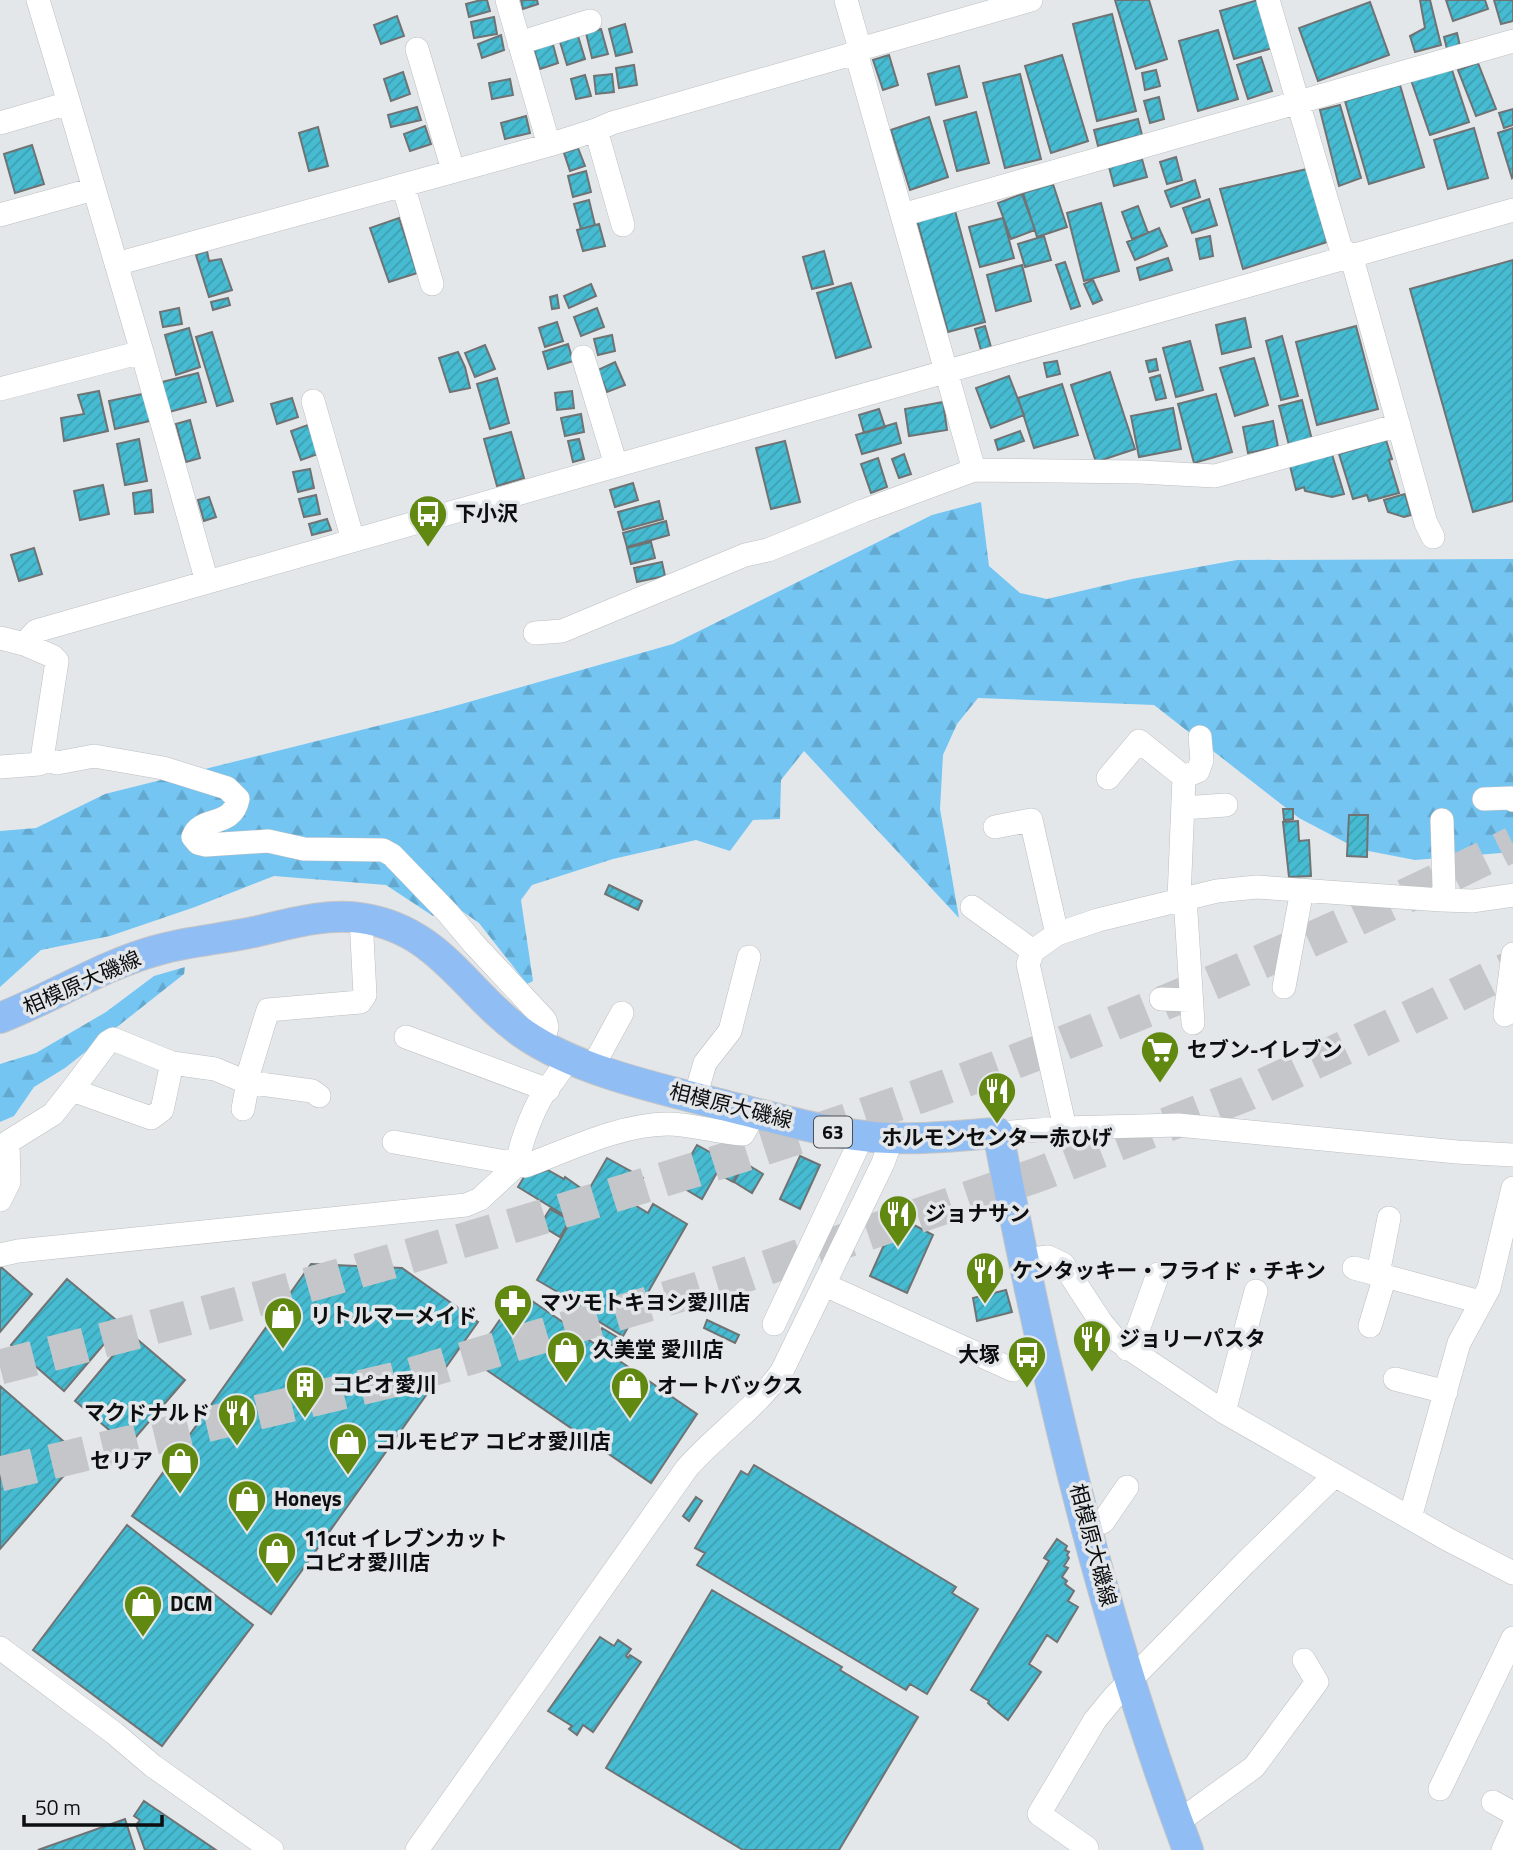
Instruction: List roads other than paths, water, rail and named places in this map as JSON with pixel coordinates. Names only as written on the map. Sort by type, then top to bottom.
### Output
[{"type":"main road","name":"相模原大磯線","points":[[0,1018],[97,972],[159,949],[309,920],[361,918],[411,935],[435,949],[491,1009],[525,1035],[568,1057],[695,1097],[832,1132],[877,1137],[998,1133],[1023,1260],[1087,1526],[1130,1680],[1188,1850]]},
{"type":"street","points":[[38,0],[42,46],[69,103],[207,582]]},
{"type":"street","points":[[507,0],[549,145]]},
{"type":"street","points":[[846,0],[860,49],[857,56],[975,470]]},
{"type":"street","points":[[117,264],[549,145],[612,123],[1031,0]]},
{"type":"street","points":[[1268,0],[1341,249],[1351,255],[1426,523],[1433,537]]},
{"type":"street","points":[[519,43],[590,21]]},
{"type":"street","points":[[902,215],[1513,41]]},
{"type":"street","points":[[417,65],[453,170]]},
{"type":"street","points":[[0,123],[69,103]]},
{"type":"street","points":[[596,130],[623,225]]},
{"type":"street","points":[[403,185],[432,284]]},
{"type":"street","points":[[0,215],[94,189]]},
{"type":"street","points":[[23,644],[36,631],[1513,210]]},
{"type":"street","points":[[0,389],[142,352]]},
{"type":"street","points":[[581,369],[616,465]]},
{"type":"street","points":[[313,401],[325,466],[353,540]]},
{"type":"street","points":[[535,633],[562,631],[745,555],[768,550],[863,511],[975,470],[1140,472],[1215,476],[1399,425]]},
{"type":"street","points":[[0,638],[52,656],[57,662],[42,759],[39,764],[0,766]]},
{"type":"street","points":[[1108,778],[1143,736],[1184,778],[1182,898],[1192,1012],[1161,999]]},
{"type":"street","points":[[1184,778],[1198,771],[1202,760],[1200,737]]},
{"type":"street","points":[[42,759],[57,763],[94,756],[163,768],[227,788],[238,799],[233,811],[228,817],[200,827],[193,837],[198,843],[206,845],[268,841],[304,849],[383,850],[392,855],[545,1020],[568,1057]]},
{"type":"street","points":[[1484,799],[1513,800]]},
{"type":"street","points":[[1183,808],[1226,805]]},
{"type":"street","points":[[995,827],[1039,817],[1057,934]]},
{"type":"street","points":[[1442,820],[1442,900]]},
{"type":"street","points":[[1065,1128],[1028,964],[1033,951],[1057,934],[1098,919],[1182,898],[1257,887],[1473,901],[1513,895]]},
{"type":"street","points":[[1284,986],[1302,890]]},
{"type":"street","points":[[972,907],[1033,951]]},
{"type":"street","points":[[243,1109],[246,1082],[268,1010],[301,1000],[360,1002],[365,995],[361,918]]},
{"type":"street","points":[[1505,1015],[1513,954]]},
{"type":"street","points":[[695,1097],[705,1063],[730,1031],[750,957]]},
{"type":"street","points":[[568,1057],[598,1057],[622,1013]]},
{"type":"street","points":[[406,1037],[433,1055],[548,1090]]},
{"type":"street","points":[[0,1200],[9,1182],[8,1142],[52,1114],[113,1039],[172,1063],[215,1069],[246,1082],[312,1091],[319,1096]]},
{"type":"street","points":[[0,1255],[466,1205],[480,1199],[518,1162],[518,1152],[529,1125],[543,1096],[558,1078],[568,1057]]},
{"type":"street","points":[[72,1090],[151,1118],[162,1111],[172,1063]]},
{"type":"street","points":[[394,1142],[518,1162],[526,1166],[639,1127],[666,1124],[743,1134],[755,1113]]},
{"type":"street","points":[[998,1133],[1178,1125],[1513,1155]]},
{"type":"street","points":[[416,1850],[687,1468],[709,1443],[768,1391],[782,1371],[883,1163],[877,1137]]},
{"type":"street","points":[[774,1324],[877,1137]]},
{"type":"street","points":[[1409,1518],[1459,1343],[1489,1288],[1508,1230],[1513,1188]]},
{"type":"street","points":[[1370,1326],[1382,1275],[1389,1218]]},
{"type":"street","points":[[1023,1260],[1048,1257],[1063,1264],[1115,1339],[1224,1412],[1409,1518],[1513,1573]]},
{"type":"street","points":[[1354,1268],[1474,1300],[1480,1305]]},
{"type":"street","points":[[1127,1349],[1134,1341],[1157,1274]]},
{"type":"street","points":[[825,1285],[1013,1370],[1045,1357]]},
{"type":"street","points":[[1224,1412],[1255,1291]]},
{"type":"street","points":[[1395,1379],[1446,1392]]},
{"type":"street","points":[[1086,1850],[1087,1848],[1039,1814],[1095,1720],[1130,1680],[1335,1475]]},
{"type":"street","points":[[1087,1526],[1103,1522],[1126,1487]]},
{"type":"street","points":[[1440,1789],[1513,1638]]},
{"type":"street","points":[[0,1648],[114,1733],[153,1766],[272,1850]]},
{"type":"street","points":[[1178,1822],[1254,1767],[1322,1684],[1304,1660]]},
{"type":"street","points":[[1503,1850],[1513,1828]]},
{"type":"tunnel","points":[[0,1367],[246,1302],[490,1233],[899,1103],[1049,1049],[1183,995],[1382,907],[1513,844]]},
{"type":"tunnel","points":[[0,1474],[401,1378],[742,1276],[1037,1175],[1246,1094],[1513,967]]},
{"type":"place","name":"下小沢","points":[[428,548]]},
{"type":"place","name":"セブン-イレブン","points":[[1160,1084]]},
{"type":"place","name":"ホルモンセンター赤ひげ","points":[[997,1125]]},
{"type":"place","name":"ジョナサン","points":[[898,1248]]},
{"type":"place","name":"ケンタッキー・フライド・チキン","points":[[985,1305]]},
{"type":"place","name":"マツモトキヨシ愛川店","points":[[513,1337]]},
{"type":"place","name":"リトルマーメイド","points":[[283,1350]]},
{"type":"place","name":"ジョリーパスタ","points":[[1092,1373]]},
{"type":"place","name":"久美堂 愛川店","points":[[566,1384]]},
{"type":"place","name":"大塚","points":[[1027,1389]]},
{"type":"place","name":"コピオ愛川","points":[[305,1419]]},
{"type":"place","name":"オートバックス","points":[[630,1420]]},
{"type":"place","name":"マクドナルド","points":[[237,1447]]},
{"type":"place","name":"コルモピア コピオ愛川店","points":[[348,1476]]},
{"type":"place","name":"セリア","points":[[180,1495]]},
{"type":"place","name":"Honeys","points":[[247,1533]]},
{"type":"place","name":"11cut イレブンカット コピオ愛川店","points":[[277,1585]]},
{"type":"place","name":"DCM","points":[[143,1638]]}]
